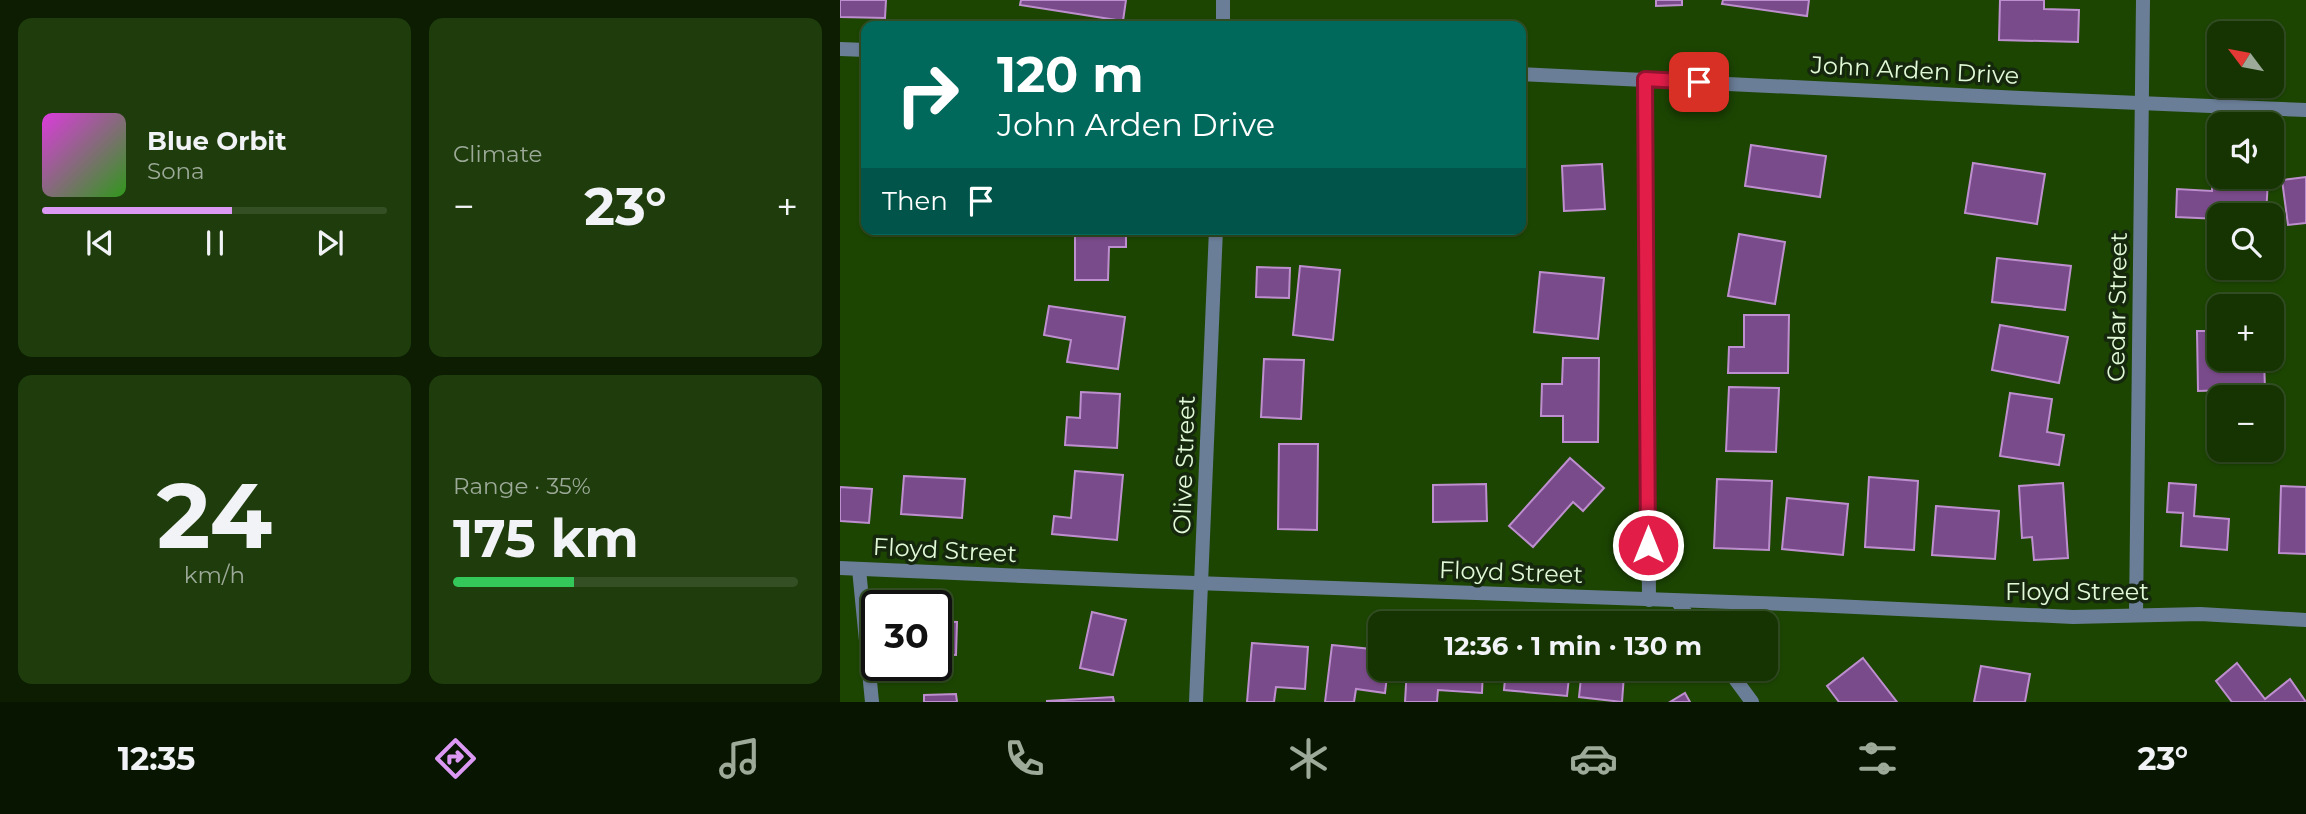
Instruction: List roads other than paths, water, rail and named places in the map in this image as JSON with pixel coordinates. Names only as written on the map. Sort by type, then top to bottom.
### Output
[{"type":"street","points":[[1223,0],[1223,21]]},
{"type":"street","name":"Cedar Street","points":[[2136,615],[2143,0]]},
{"type":"street","points":[[840,49],[861,50]]},
{"type":"street","name":"John Arden Drive","points":[[1526,74],[2306,110]]},
{"type":"street","points":[[1645,79],[1649,600]]},
{"type":"street","name":"Olive Street","points":[[1196,702],[1216,235]]},
{"type":"street","name":"Floyd Street","points":[[840,568],[2073,617],[2200,614],[2306,620]]},
{"type":"street","points":[[859,569],[872,702]]},
{"type":"street","points":[[1676,601],[1684,611]]},
{"type":"street","points":[[1737,681],[1752,702]]}]
